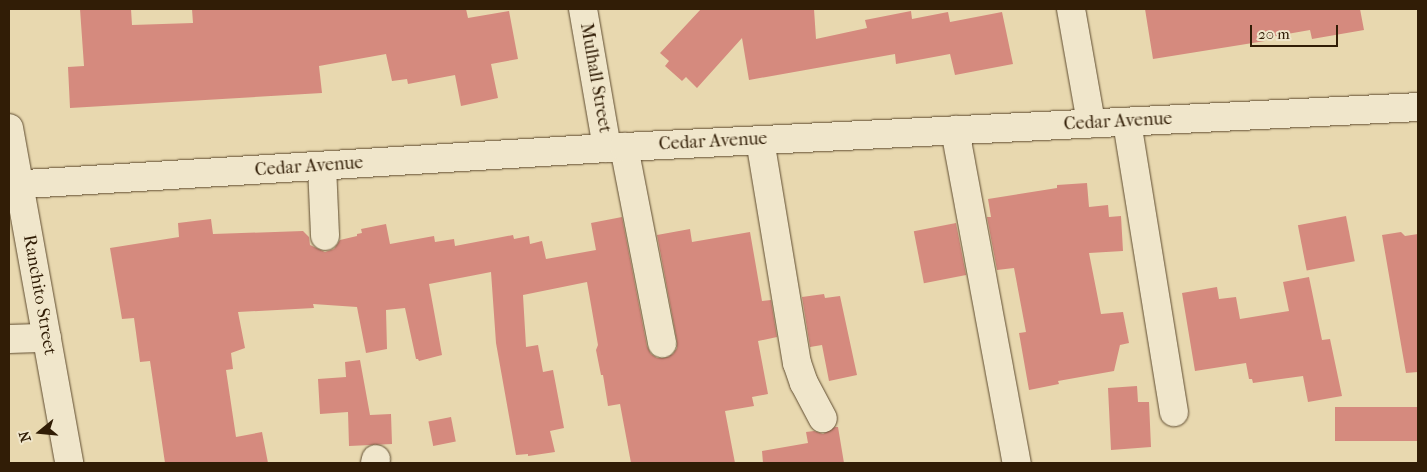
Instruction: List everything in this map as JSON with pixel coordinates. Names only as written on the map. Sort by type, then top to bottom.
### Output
[{"type":"street","name":"Mulhall Street","points":[[583,9],[662,343]]},
{"type":"street","points":[[1071,9],[1092,123]]},
{"type":"street","name":"Cedar Avenue","points":[[14,185],[616,147],[1418,108]]},
{"type":"street","points":[[1127,122],[1174,412]]},
{"type":"street","name":"Ranchito Street","points":[[9,128],[14,185],[47,338],[69,463]]},
{"type":"street","points":[[955,130],[1017,463]]},
{"type":"street","points":[[760,140],[797,363],[804,383],[824,418]]},
{"type":"street","points":[[322,166],[325,236]]},
{"type":"street","points":[[9,339],[47,338]]},
{"type":"building","points":[[80,9],[131,9],[132,25],[193,23],[192,9],[466,9],[468,18],[509,11],[518,59],[491,64],[498,98],[461,106],[455,75],[408,84],[407,79],[392,81],[386,54],[319,66],[322,93],[70,108],[68,67],[84,66]]},
{"type":"building","points":[[701,9],[814,9],[816,39],[867,28],[865,20],[911,11],[912,19],[948,12],[950,22],[1002,12],[1013,64],[955,75],[950,54],[896,64],[895,54],[749,80],[742,38],[697,88],[686,77],[682,81],[665,66],[669,61],[660,53]]},
{"type":"building","points":[[1145,9],[1360,9],[1364,30],[1312,39],[1310,30],[1265,38],[1265,41],[1153,59]]},
{"type":"building","points":[[1087,183],[1089,207],[1108,205],[1109,217],[1121,216],[1123,251],[1089,253],[1101,314],[1123,312],[1129,343],[1120,345],[1114,371],[1058,381],[1059,384],[1029,390],[1019,333],[1026,332],[1014,268],[997,270],[987,217],[991,217],[988,199],[1057,188],[1057,185]]},
{"type":"building","points":[[1346,216],[1355,261],[1307,271],[1298,225]]},
{"type":"building","points":[[622,217],[647,346],[651,354],[657,358],[665,358],[673,354],[677,348],[677,341],[657,235],[690,229],[692,242],[750,232],[762,301],[771,300],[777,337],[758,341],[768,394],[752,397],[754,406],[725,411],[735,463],[631,463],[620,404],[608,406],[603,375],[601,375],[596,350],[598,345],[587,282],[523,295],[526,347],[538,345],[543,372],[553,370],[564,428],[550,431],[555,452],[528,456],[528,454],[516,455],[496,343],[491,272],[429,284],[442,355],[419,361],[416,359],[405,308],[386,310],[387,349],[366,353],[357,307],[313,304],[314,308],[238,312],[245,348],[231,353],[233,369],[226,370],[236,437],[262,432],[268,463],[165,463],[150,361],[140,362],[134,318],[122,319],[110,248],[179,237],[178,223],[211,219],[213,234],[303,231],[309,237],[310,245],[325,252],[334,249],[340,240],[362,233],[361,229],[386,224],[390,244],[434,236],[435,242],[454,239],[455,246],[513,235],[514,239],[529,236],[530,244],[542,241],[546,259],[596,250],[591,223]]},
{"type":"building","points":[[956,223],[966,275],[924,283],[914,231]]},
{"type":"building","points":[[1401,232],[1405,236],[1418,234],[1418,372],[1406,373],[1382,235]]},
{"type":"building","points":[[1309,277],[1322,340],[1330,339],[1342,396],[1308,402],[1303,376],[1253,383],[1252,379],[1249,379],[1246,363],[1195,371],[1182,293],[1217,287],[1219,299],[1236,297],[1240,319],[1289,311],[1283,282]]},
{"type":"building","points":[[824,294],[825,298],[840,296],[857,375],[829,381],[822,345],[810,347],[802,297]]},
{"type":"building","points":[[360,360],[370,415],[391,414],[392,444],[349,446],[348,412],[320,414],[318,379],[346,377],[345,362]]},
{"type":"building","points":[[1137,386],[1138,402],[1149,402],[1151,447],[1111,450],[1108,388]]},
{"type":"building","points":[[1335,407],[1418,407],[1418,441],[1335,441]]},
{"type":"building","points":[[451,417],[456,442],[433,446],[428,421]]},
{"type":"building","points":[[838,427],[844,463],[763,463],[762,451],[808,443],[806,432],[814,431],[823,434]]}]
